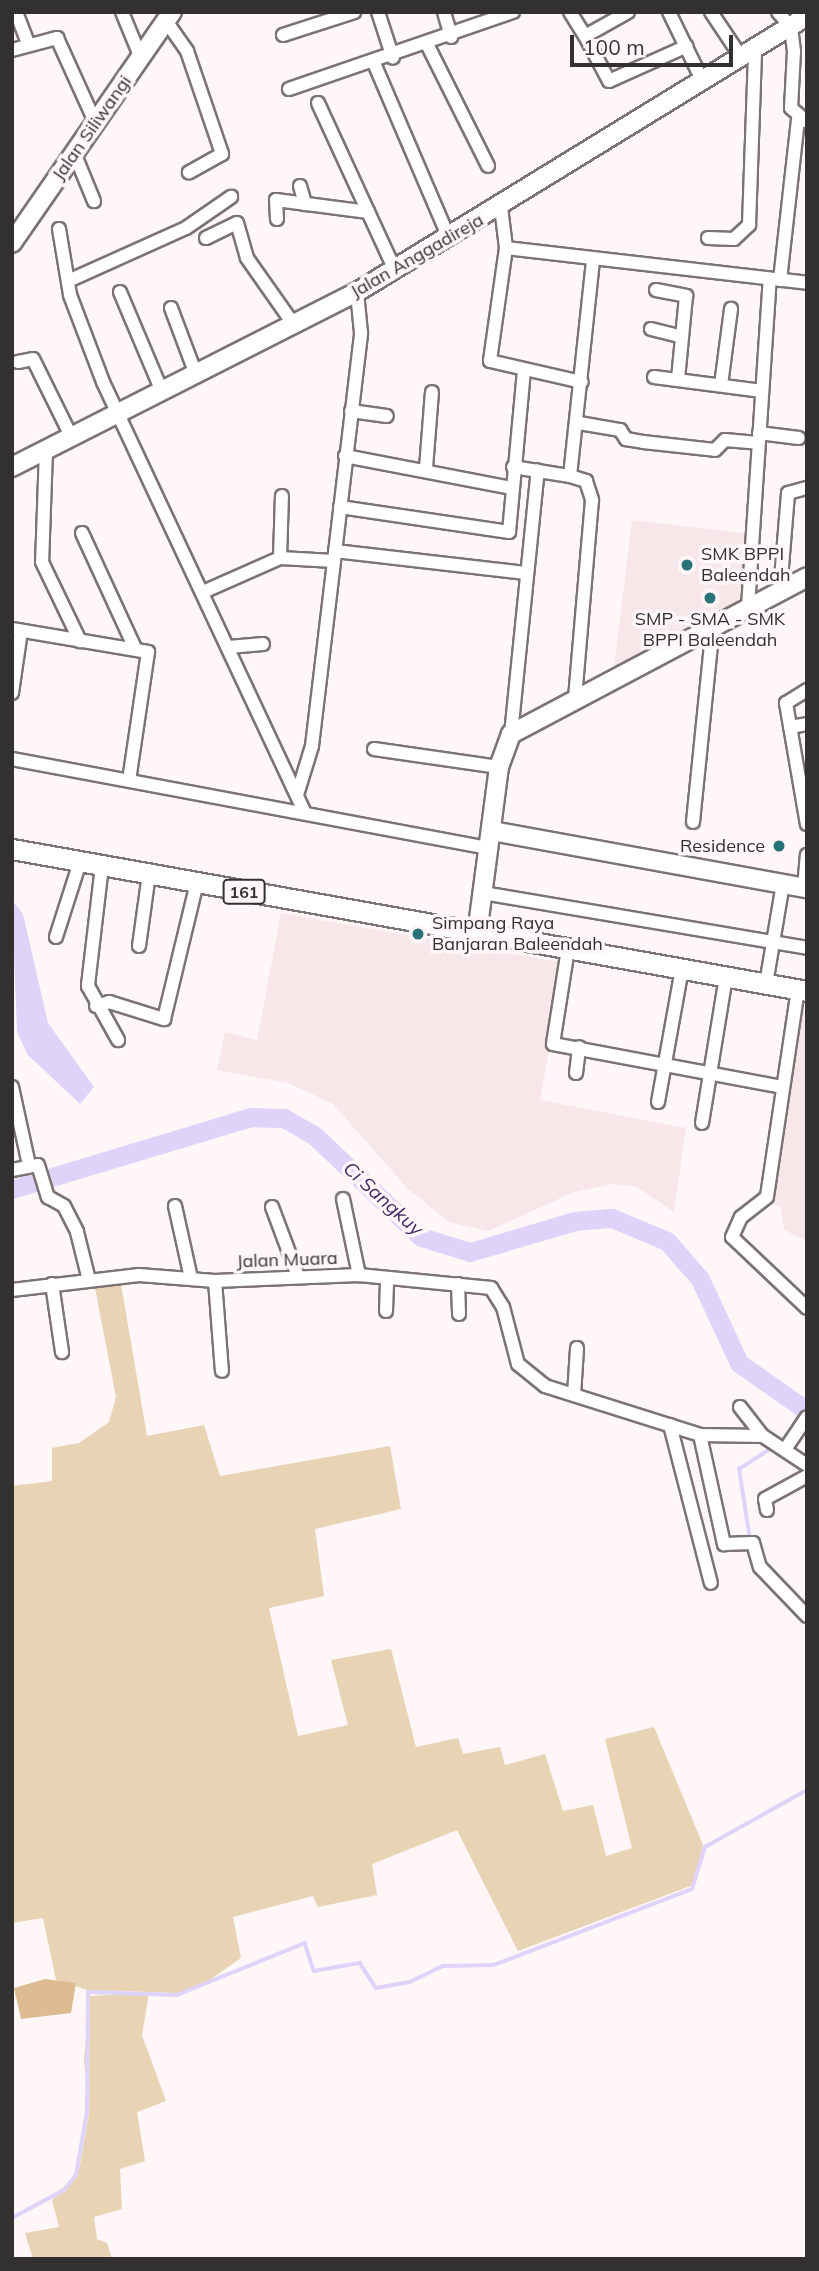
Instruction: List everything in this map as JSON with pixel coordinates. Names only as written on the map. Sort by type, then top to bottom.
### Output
[{"type":"main road","name":"Jalan Anggadireja","points":[[12,467],[292,322],[359,299],[394,268],[501,207],[807,16]]},
{"type":"main road","name":"Jalan Siliwangi","points":[[12,243],[169,17]]},
{"type":"main road","points":[[477,934],[499,767],[511,734],[575,697],[807,577]]},
{"type":"main road","points":[[491,839],[806,888]]},
{"type":"main road","name":"161","points":[[12,849],[803,990]]},
{"type":"street","points":[[16,12],[28,44]]},
{"type":"street","points":[[122,12],[141,58]]},
{"type":"street","points":[[283,36],[354,12]]},
{"type":"street","points":[[378,12],[393,58]]},
{"type":"street","points":[[444,12],[451,37]]},
{"type":"street","points":[[289,89],[377,68],[393,58],[432,57],[451,37],[513,12]]},
{"type":"street","points":[[570,12],[614,83],[687,46]]},
{"type":"street","points":[[585,36],[628,12]]},
{"type":"street","points":[[669,12],[703,82]]},
{"type":"street","points":[[708,238],[734,239],[749,225],[748,53],[711,12]]},
{"type":"street","points":[[748,607],[762,391],[775,279],[800,119],[791,27],[778,12]]},
{"type":"street","points":[[169,17],[187,51],[222,154],[189,172]]},
{"type":"street","points":[[12,50],[51,36],[65,46],[96,124]]},
{"type":"street","points":[[432,57],[488,166]]},
{"type":"street","points":[[377,68],[449,236]]},
{"type":"street","points":[[318,103],[394,268]]},
{"type":"street","points":[[75,155],[94,201]]},
{"type":"street","points":[[300,186],[305,204]]},
{"type":"street","points":[[68,281],[186,228],[231,197]]},
{"type":"street","points":[[277,219],[276,200],[368,212]]},
{"type":"street","points":[[501,207],[506,248],[489,358],[524,370],[582,382]]},
{"type":"street","points":[[206,238],[236,223],[247,258],[292,322]]},
{"type":"street","points":[[59,229],[68,281],[118,411],[305,813]]},
{"type":"street","points":[[506,248],[807,283]]},
{"type":"street","points":[[570,476],[579,423],[593,259]]},
{"type":"street","points":[[656,290],[685,294],[678,379]]},
{"type":"street","points":[[120,292],[162,389]]},
{"type":"street","points":[[297,795],[312,746],[351,411],[359,299]]},
{"type":"street","points":[[171,308],[195,372]]},
{"type":"street","points":[[721,385],[731,309]]},
{"type":"street","points":[[651,329],[682,337]]},
{"type":"street","points":[[19,362],[33,359],[71,436]]},
{"type":"street","points":[[340,507],[509,532],[524,370]]},
{"type":"street","points":[[654,377],[762,391]]},
{"type":"street","points":[[426,468],[432,392]]},
{"type":"street","points":[[351,411],[387,416]]},
{"type":"street","points":[[579,423],[667,444],[715,450],[725,440],[799,438]]},
{"type":"street","points":[[46,450],[42,562],[80,641]]},
{"type":"street","points":[[345,456],[426,468],[511,488]]},
{"type":"street","points":[[513,467],[586,481],[592,500],[575,697]]},
{"type":"street","points":[[511,734],[538,470]]},
{"type":"street","points":[[780,591],[788,493],[807,488]]},
{"type":"street","points":[[280,558],[282,496]]},
{"type":"street","points":[[82,533],[135,648]]},
{"type":"street","points":[[203,592],[280,558],[335,556],[526,573]]},
{"type":"street","points":[[693,822],[713,625]]},
{"type":"street","points":[[12,692],[17,630],[135,648],[150,658],[129,780]]},
{"type":"street","points":[[229,647],[263,644]]},
{"type":"street","points":[[807,690],[787,701],[807,824]]},
{"type":"street","points":[[790,727],[807,724]]},
{"type":"street","points":[[374,749],[499,767]]},
{"type":"street","points":[[12,759],[305,813],[491,839]]},
{"type":"street","points":[[806,888],[807,855]]},
{"type":"street","points":[[56,936],[80,862]]},
{"type":"street","points":[[103,866],[88,968],[96,1006],[118,1040]]},
{"type":"street","points":[[139,946],[149,874]]},
{"type":"street","points":[[96,1006],[109,1002],[164,1019],[197,883]]},
{"type":"street","points":[[766,984],[783,883]]},
{"type":"street","points":[[483,893],[807,948]]},
{"type":"street","points":[[568,949],[552,1042],[783,1087]]},
{"type":"street","points":[[658,1102],[682,969]]},
{"type":"street","points":[[702,1123],[708,1071],[726,976]]},
{"type":"street","points":[[803,990],[783,1087],[766,1197],[741,1217],[732,1237],[807,1308]]},
{"type":"street","points":[[576,1073],[579,1048]]},
{"type":"street","points":[[12,1087],[34,1165],[48,1197],[70,1217],[89,1280]]},
{"type":"street","points":[[12,1170],[34,1165]]},
{"type":"street","points":[[343,1199],[359,1275]]},
{"type":"street","points":[[175,1206],[191,1279]]},
{"type":"street","points":[[272,1207],[298,1276]]},
{"type":"street","name":"Jalan Muara","points":[[12,1290],[89,1280],[215,1280],[359,1275],[491,1288],[499,1296],[515,1354],[531,1377],[574,1395]]},
{"type":"street","points":[[386,1311],[387,1278]]},
{"type":"street","points":[[215,1280],[222,1371]]},
{"type":"street","points":[[52,1284],[62,1352]]},
{"type":"street","points":[[458,1284],[459,1314]]},
{"type":"street","points":[[577,1348],[574,1395],[699,1435],[763,1436],[789,1445],[807,1465]]},
{"type":"street","points":[[740,1407],[763,1436]]},
{"type":"street","points":[[789,1445],[807,1417]]},
{"type":"street","points":[[670,1425],[711,1583]]},
{"type":"street","points":[[699,1435],[724,1544],[753,1543],[760,1567],[807,1616]]},
{"type":"street","points":[[767,1510],[767,1497],[807,1476]]},
{"type":"shaded area","name":"SMK BPPI Baleendah","points":[[632,520],[750,534],[747,597],[614,668]]},
{"type":"shaded area","points":[[12,900],[23,914],[48,1023],[94,1087],[80,1104],[28,1055],[17,1032]]},
{"type":"shaded area","points":[[281,913],[565,963],[540,1100],[686,1128],[674,1212],[637,1187],[613,1184],[574,1192],[488,1231],[449,1222],[408,1189],[333,1104],[288,1083],[217,1070],[225,1032],[257,1040]]},
{"type":"shaded area","points":[[795,1009],[807,1011],[807,1241],[784,1230],[781,1207],[766,1200]]},
{"type":"shaded area","points":[[121,1284],[147,1436],[204,1425],[220,1476],[390,1446],[401,1509],[315,1529],[324,1596],[269,1608],[298,1736],[348,1725],[331,1660],[391,1649],[416,1747],[458,1738],[463,1754],[500,1747],[505,1765],[545,1754],[563,1811],[593,1805],[606,1856],[632,1848],[605,1739],[654,1727],[703,1845],[693,1885],[518,1951],[457,1830],[372,1864],[377,1895],[318,1907],[313,1896],[233,1917],[241,1958],[201,1986],[177,1993],[88,1990],[56,1980],[43,1918],[12,1923],[12,1486],[52,1481],[52,1448],[79,1443],[109,1422],[116,1397],[95,1288]]},
{"type":"shaded area","points":[[45,1979],[76,1983],[71,2013],[21,2019],[14,1988]]},
{"type":"shaded area","points":[[149,1993],[142,2035],[166,2101],[137,2112],[145,2161],[120,2169],[122,2209],[94,2217],[97,2239],[107,2243],[112,2259],[33,2259],[25,2233],[59,2227],[52,2200],[79,2170],[89,2113],[84,2059],[90,1996]]},
{"type":"waterway","name":"Ci Sangkuy","points":[[12,1189],[250,1117],[284,1118],[315,1136],[421,1237],[470,1252],[575,1221],[612,1218],[667,1241],[700,1279],[739,1363],[807,1411]]},
{"type":"waterway","points":[[794,1426],[802,1408]]},
{"type":"waterway","points":[[750,1540],[739,1469],[775,1446]]},
{"type":"waterway","points":[[12,2218],[64,2190],[76,2175],[87,2112],[88,1992],[177,1995],[305,1943],[314,1971],[360,1963],[376,1988],[410,1982],[443,1966],[494,1965],[692,1889],[705,1847],[807,1790]]},
{"type":"place","name":"SMK BPPI Baleendah","points":[[687,565]]},
{"type":"place","name":"SMP - SMA - SMK BPPI Baleendah","points":[[710,598]]},
{"type":"place","name":"Residence","points":[[779,846]]},
{"type":"place","name":"Simpang Raya Banjaran Baleendah","points":[[418,934]]}]
